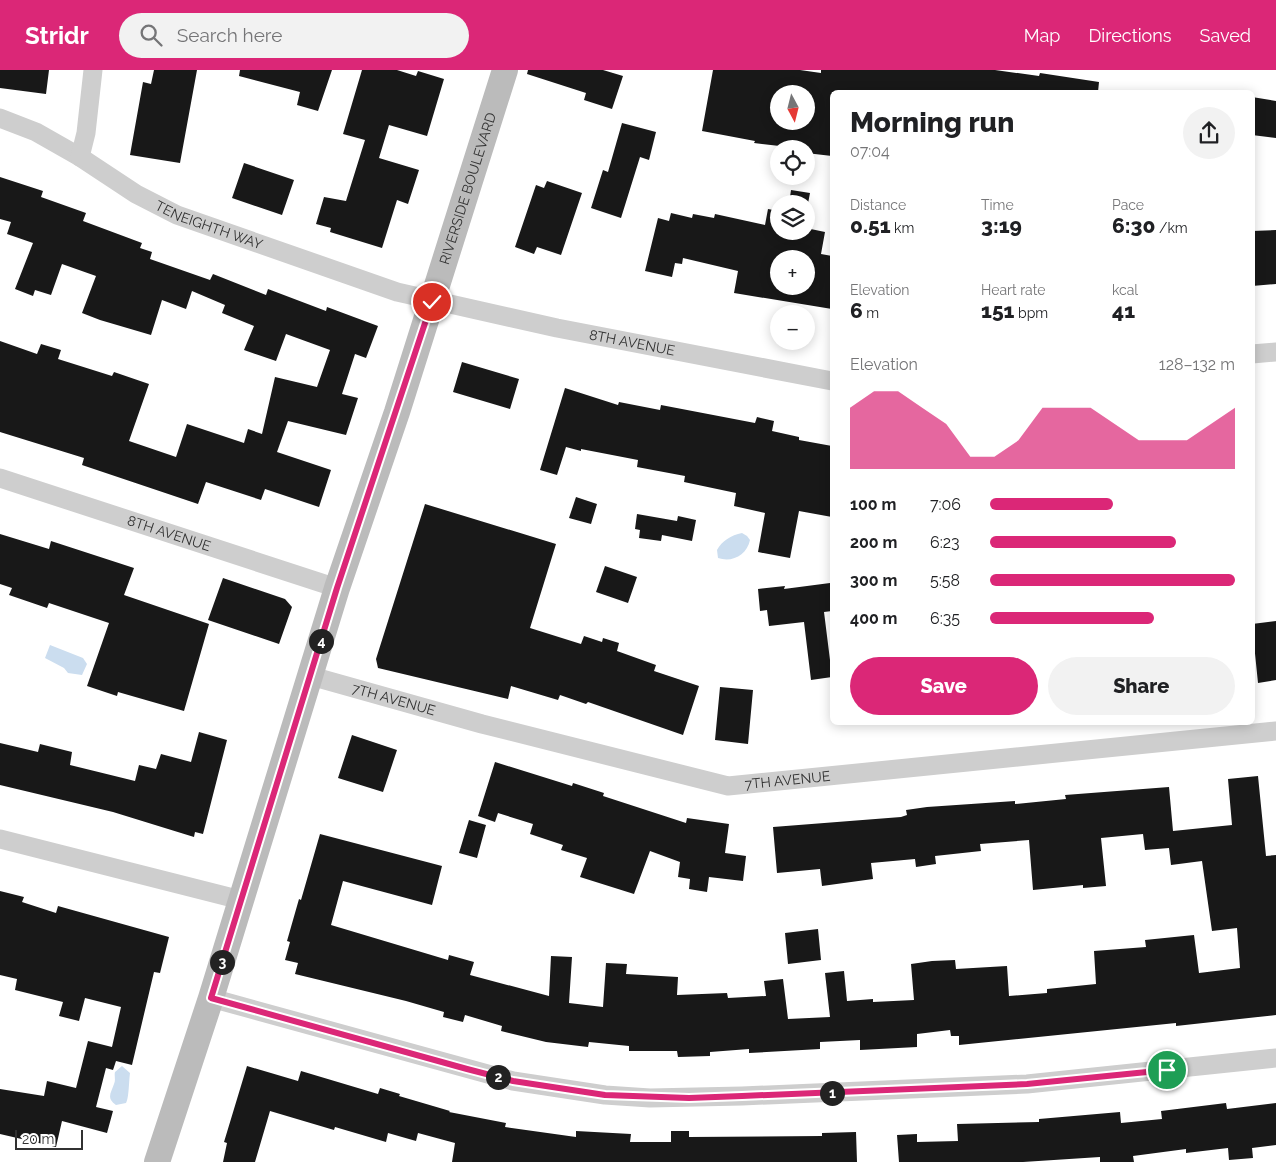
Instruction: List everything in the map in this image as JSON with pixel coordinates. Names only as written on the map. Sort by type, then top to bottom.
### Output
[{"type":"main road","name":"RIVERSIDE BOULEVARD","points":[[157,1162],[211,998],[337,588],[432,302],[505,70]]},
{"type":"street","points":[[80,157],[86,133],[93,70]]},
{"type":"street","name":"TENEIGHTH WAY","points":[[0,118],[36,132],[80,157],[136,194],[177,215],[334,272],[432,302]]},
{"type":"street","name":"8TH AVENUE","points":[[432,302],[830,380]]},
{"type":"street","points":[[1255,354],[1276,352]]},
{"type":"street","name":"8TH AVENUE","points":[[0,478],[337,588]]},
{"type":"street","name":"7TH AVENUE","points":[[311,676],[482,724],[728,786],[1276,731]]},
{"type":"street","points":[[0,839],[241,900]]},
{"type":"street","points":[[211,998],[513,1081],[605,1095],[742,1096],[1035,1084],[1276,1058]]},
{"type":"water","points":[[742,533],[750,540],[746,550],[733,558],[718,558],[717,550],[721,544],[731,537]]},
{"type":"water","points":[[50,645],[83,658],[87,664],[82,675],[68,673],[64,668],[45,658]]},
{"type":"water","points":[[122,1066],[130,1073],[128,1098],[126,1103],[116,1105],[111,1100],[110,1095],[115,1082],[115,1072]]},
{"type":"building","points":[[0,70],[49,70],[46,94],[0,88]]},
{"type":"building","points":[[154,70],[197,70],[180,163],[130,155],[143,82],[151,84]]},
{"type":"building","points":[[240,70],[332,70],[318,111],[297,105],[300,92],[239,76]]},
{"type":"building","points":[[362,70],[397,70],[416,76],[418,71],[444,79],[427,136],[389,125],[379,158],[419,170],[408,204],[397,200],[382,248],[330,232],[331,228],[316,224],[324,197],[346,201],[365,140],[343,134]]},
{"type":"building","points":[[528,70],[603,70],[623,76],[612,109],[584,100],[586,93],[527,74]]},
{"type":"building","points":[[713,70],[800,70],[821,73],[821,70],[995,70],[1039,76],[1040,73],[1099,82],[1098,90],[830,90],[830,156],[815,154],[815,140],[770,140],[770,145],[754,143],[755,141],[702,131]]},
{"type":"building","points":[[1255,98],[1276,101],[1276,138],[1255,135]]},
{"type":"building","points":[[622,123],[656,132],[649,160],[640,157],[621,218],[591,208],[603,170],[608,172]]},
{"type":"building","points":[[244,163],[294,180],[282,215],[232,198]]},
{"type":"building","points":[[0,177],[43,191],[41,197],[86,213],[83,221],[142,243],[140,248],[152,252],[150,259],[210,280],[213,274],[266,295],[268,289],[326,311],[327,307],[378,326],[366,358],[355,354],[342,394],[358,398],[346,435],[288,421],[277,452],[331,470],[319,507],[265,489],[261,500],[206,482],[198,504],[82,465],[84,458],[0,432],[0,341],[37,354],[41,344],[61,350],[58,359],[112,376],[114,372],[149,384],[129,441],[176,457],[187,424],[244,443],[248,429],[262,434],[275,377],[317,387],[330,350],[286,334],[276,361],[244,350],[254,326],[222,313],[225,305],[192,291],[186,309],[162,300],[151,335],[100,320],[82,313],[96,276],[62,264],[51,295],[35,290],[33,296],[15,289],[33,243],[7,234],[11,222],[0,219]]},
{"type":"building","points":[[547,181],[582,193],[561,255],[537,247],[534,254],[515,247],[536,185],[544,188]]},
{"type":"building","points":[[791,190],[810,193],[810,195],[790,195]]},
{"type":"building","points":[[768,209],[770,209],[770,240],[815,240],[815,230],[825,232],[821,254],[830,256],[830,309],[734,293],[738,271],[683,258],[682,264],[675,263],[672,277],[645,271],[658,218],[669,221],[671,213],[692,218],[693,214],[714,218],[715,214],[765,225]]},
{"type":"building","points":[[1276,230],[1276,284],[1255,286],[1255,231]]},
{"type":"building","points":[[462,362],[519,379],[510,409],[453,392]]},
{"type":"building","points":[[565,388],[618,405],[619,402],[660,410],[661,405],[755,423],[757,417],[774,421],[772,431],[799,437],[799,440],[830,446],[830,517],[799,511],[790,558],[758,552],[765,513],[734,506],[736,493],[684,482],[685,476],[637,467],[638,460],[566,447],[557,475],[540,470]]},
{"type":"building","points":[[576,497],[597,504],[591,524],[569,518]]},
{"type":"building","points":[[425,504],[556,544],[530,628],[581,644],[584,636],[602,642],[603,638],[619,643],[617,651],[656,665],[654,671],[699,686],[683,735],[588,702],[586,704],[560,695],[558,700],[511,686],[508,699],[378,668],[376,659]]},
{"type":"building","points":[[637,514],[677,521],[678,516],[696,520],[692,541],[662,535],[661,541],[639,538],[640,530],[635,529]]},
{"type":"building","points":[[0,534],[49,549],[51,541],[134,568],[124,595],[209,624],[184,711],[118,692],[117,696],[87,686],[109,623],[49,603],[47,608],[9,595],[12,588],[0,584]]},
{"type":"building","points":[[605,566],[637,577],[628,603],[596,592]]},
{"type":"building","points":[[223,578],[285,599],[292,607],[279,644],[208,620]]},
{"type":"building","points":[[830,583],[830,611],[824,612],[830,660],[830,677],[811,680],[804,622],[769,626],[767,610],[760,611],[758,589],[785,586],[784,589]]},
{"type":"building","points":[[1276,621],[1276,680],[1258,683],[1255,654],[1255,624]]},
{"type":"building","points":[[720,687],[753,690],[748,744],[715,740]]},
{"type":"building","points":[[199,732],[227,740],[203,834],[195,832],[194,837],[113,812],[0,785],[0,743],[38,752],[40,744],[72,752],[70,765],[135,781],[139,765],[156,769],[161,754],[191,762]]},
{"type":"building","points":[[352,735],[397,750],[383,792],[338,778]]},
{"type":"building","points":[[495,762],[572,786],[573,783],[604,793],[603,796],[686,823],[687,818],[729,824],[725,853],[746,856],[743,881],[709,877],[707,892],[689,889],[690,879],[678,877],[680,862],[650,851],[634,894],[580,877],[587,858],[561,850],[563,845],[530,834],[533,824],[498,813],[495,822],[478,816]]},
{"type":"building","points":[[1258,776],[1266,856],[1276,855],[1276,1015],[1176,1026],[1176,1023],[959,1045],[959,1036],[951,1036],[950,1030],[917,1034],[917,1047],[860,1050],[860,1040],[820,1042],[820,1049],[749,1053],[749,1049],[710,1052],[710,1056],[678,1057],[677,1051],[629,1051],[629,1046],[589,1042],[588,1047],[546,1042],[501,1031],[502,1026],[465,1015],[463,1022],[443,1017],[444,1012],[406,1001],[295,974],[298,963],[285,960],[290,942],[287,941],[320,834],[442,866],[432,905],[343,881],[331,925],[448,960],[449,955],[474,962],[470,975],[549,996],[551,956],[572,957],[569,1003],[603,1007],[606,963],[627,964],[626,974],[678,977],[677,995],[727,993],[728,998],[766,996],[764,981],[783,979],[788,1019],[830,1017],[825,973],[844,971],[847,1001],[873,999],[873,1002],[914,1000],[911,964],[955,960],[956,969],[1007,966],[1009,996],[1047,993],[1047,989],[1096,984],[1094,951],[1146,947],[1145,940],[1194,935],[1199,973],[1240,968],[1237,928],[1212,931],[1202,861],[1171,865],[1169,848],[1145,850],[1143,834],[1101,838],[1106,886],[1083,888],[1083,885],[1033,890],[1029,840],[980,844],[981,851],[935,856],[936,864],[916,867],[915,859],[871,863],[873,879],[822,886],[820,869],[777,873],[773,827],[901,817],[907,815],[906,810],[927,807],[1015,801],[1015,804],[1066,799],[1065,795],[1169,787],[1173,831],[1232,825],[1228,779]]},
{"type":"building","points":[[469,820],[486,825],[477,858],[459,853]]},
{"type":"building","points":[[0,891],[24,897],[22,902],[56,913],[58,906],[169,937],[160,973],[154,972],[132,1065],[116,1061],[113,1070],[106,1068],[96,1107],[113,1111],[107,1133],[62,1121],[56,1147],[0,1134],[0,1089],[44,1096],[47,1081],[76,1088],[88,1041],[112,1047],[121,1007],[85,998],[79,1021],[59,1016],[63,1002],[15,990],[17,979],[0,975]]},
{"type":"building","points":[[818,929],[821,960],[788,964],[785,933]]},
{"type":"building","points":[[247,1066],[298,1081],[301,1071],[378,1094],[380,1088],[449,1112],[506,1123],[505,1127],[576,1137],[576,1131],[631,1134],[630,1142],[671,1142],[671,1131],[689,1131],[689,1137],[822,1136],[822,1133],[856,1132],[857,1162],[452,1162],[455,1143],[418,1133],[416,1141],[388,1133],[386,1142],[335,1127],[334,1130],[270,1111],[255,1162],[223,1162],[227,1143],[224,1142]]},
{"type":"building","points":[[1226,1103],[1227,1109],[1276,1103],[1276,1145],[1252,1148],[1253,1158],[1229,1160],[1228,1148],[1186,1153],[1186,1149],[1133,1156],[1134,1162],[1100,1162],[1100,1157],[1023,1162],[899,1162],[897,1135],[917,1134],[917,1142],[958,1141],[957,1124],[1039,1122],[1039,1119],[1120,1112],[1121,1123],[1162,1119],[1161,1111]]},
{"type":"route","points":[[432,302],[337,588],[211,998],[513,1081],[605,1095],[689,1098],[1027,1084],[1167,1070]]}]
